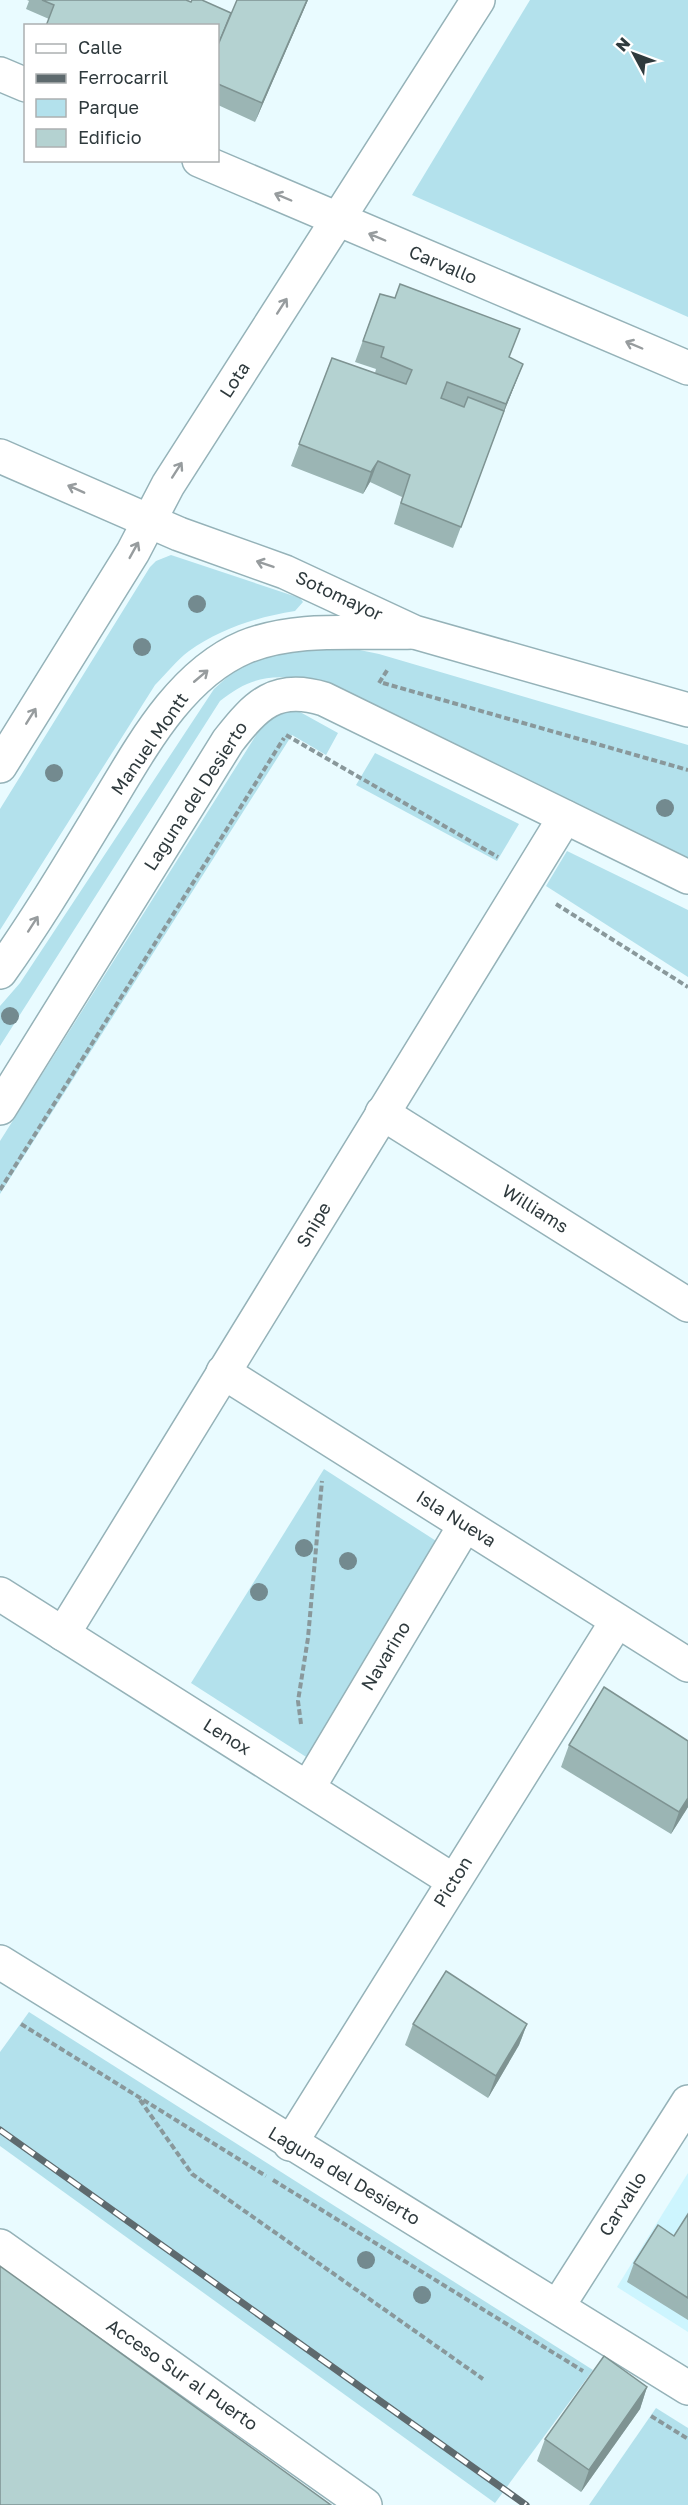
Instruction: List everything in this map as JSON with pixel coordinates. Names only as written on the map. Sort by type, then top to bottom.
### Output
[{"type":"street","name":"Lota","points":[[0,766],[133,552],[168,485],[478,0]]},
{"type":"street","points":[[0,74],[24,84]]},
{"type":"street","name":"Carvallo","points":[[205,162],[688,368]]},
{"type":"street","name":"Sotomayor","points":[[0,456],[149,522],[285,572],[414,632],[688,710]]},
{"type":"street","name":"Manuel Montt","points":[[0,972],[150,738],[177,700],[199,677],[244,648],[290,636],[414,632]]},
{"type":"street","name":"Laguna del Desierto","points":[[0,1108],[228,741],[249,715],[269,700],[299,694],[324,699],[688,877]]},
{"type":"street","name":"Snipe","points":[[63,1634],[565,817]]},
{"type":"street","name":"Williams","points":[[382,1113],[688,1305]]},
{"type":"street","name":"Isla Nueva","points":[[223,1372],[688,1665]]},
{"type":"street","name":"Navarino","points":[[308,1788],[465,1525]]},
{"type":"street","name":"Lenox","points":[[0,1594],[454,1881]]},
{"type":"street","name":"Picton","points":[[290,2144],[617,1621]]},
{"type":"street","name":"Laguna del Desierto","points":[[0,1962],[290,2144],[558,2306],[688,2388]]},
{"type":"street","name":"Carvallo","points":[[558,2306],[688,2102]]},
{"type":"street","name":"Acceso Sur al Puerto","points":[[0,2246],[365,2505]]},
{"type":"path","points":[[371,722],[372,696],[379,682],[414,632]]},
{"type":"path","points":[[379,682],[688,770]]},
{"type":"path","points":[[0,1190],[286,735],[529,874],[551,900],[688,987]]},
{"type":"path","points":[[308,1788],[298,1701],[308,1638],[327,1438]]},
{"type":"path","points":[[21,2024],[589,2375]]},
{"type":"path","points":[[138,2098],[192,2174],[483,2379]]},
{"type":"path","points":[[651,2416],[688,2439]]},
{"type":"shaded area","points":[[688,2173],[688,2332],[617,2287]]},
{"type":"green space","points":[[530,0],[688,0],[688,317],[412,195]]},
{"type":"green space","points":[[171,555],[300,598],[303,602],[295,611],[239,625],[213,636],[189,651],[155,685],[0,930],[0,809],[150,567],[156,561]]},
{"type":"green space","points":[[345,647],[379,654],[688,745],[688,861],[300,679],[277,677],[257,680],[239,688],[220,701],[0,1046],[0,1006],[20,983],[214,689],[234,671],[266,651]]},
{"type":"green space","points":[[286,709],[300,712],[338,733],[326,755],[292,735],[0,1194],[0,1141],[265,721]]},
{"type":"green space","points":[[375,753],[519,824],[497,861],[356,785]]},
{"type":"green space","points":[[567,851],[688,910],[688,977],[546,886]]},
{"type":"green space","points":[[324,1469],[444,1546],[314,1762],[191,1683]]},
{"type":"green space","points":[[29,2012],[593,2370],[495,2503],[0,2146],[0,2052]]},
{"type":"green space","points":[[656,2408],[688,2428],[688,2505],[589,2505]]},
{"type":"building","points":[[42,0],[186,0],[191,2],[202,0],[231,13],[219,43],[219,24],[47,24],[54,5]]},
{"type":"building","points":[[237,0],[307,0],[262,103],[219,84],[219,43]]},
{"type":"building","points":[[400,284],[520,329],[509,357],[523,364],[506,404],[447,382],[441,398],[464,407],[468,397],[504,411],[461,527],[401,503],[410,475],[378,461],[371,472],[299,444],[332,358],[406,384],[412,370],[381,357],[384,347],[363,341],[380,294],[395,298]]},
{"type":"building","points":[[604,1687],[688,1741],[688,1798],[679,1812],[569,1745]]},
{"type":"building","points":[[446,1971],[527,2024],[496,2076],[413,2024]]},
{"type":"building","points":[[688,2214],[688,2298],[634,2263],[658,2225],[674,2236]]},
{"type":"building","points":[[0,2266],[331,2505],[0,2505]]},
{"type":"building","points":[[604,2356],[647,2387],[589,2470],[545,2439]]},
{"type":"railway","points":[[0,2130],[526,2505]]}]
